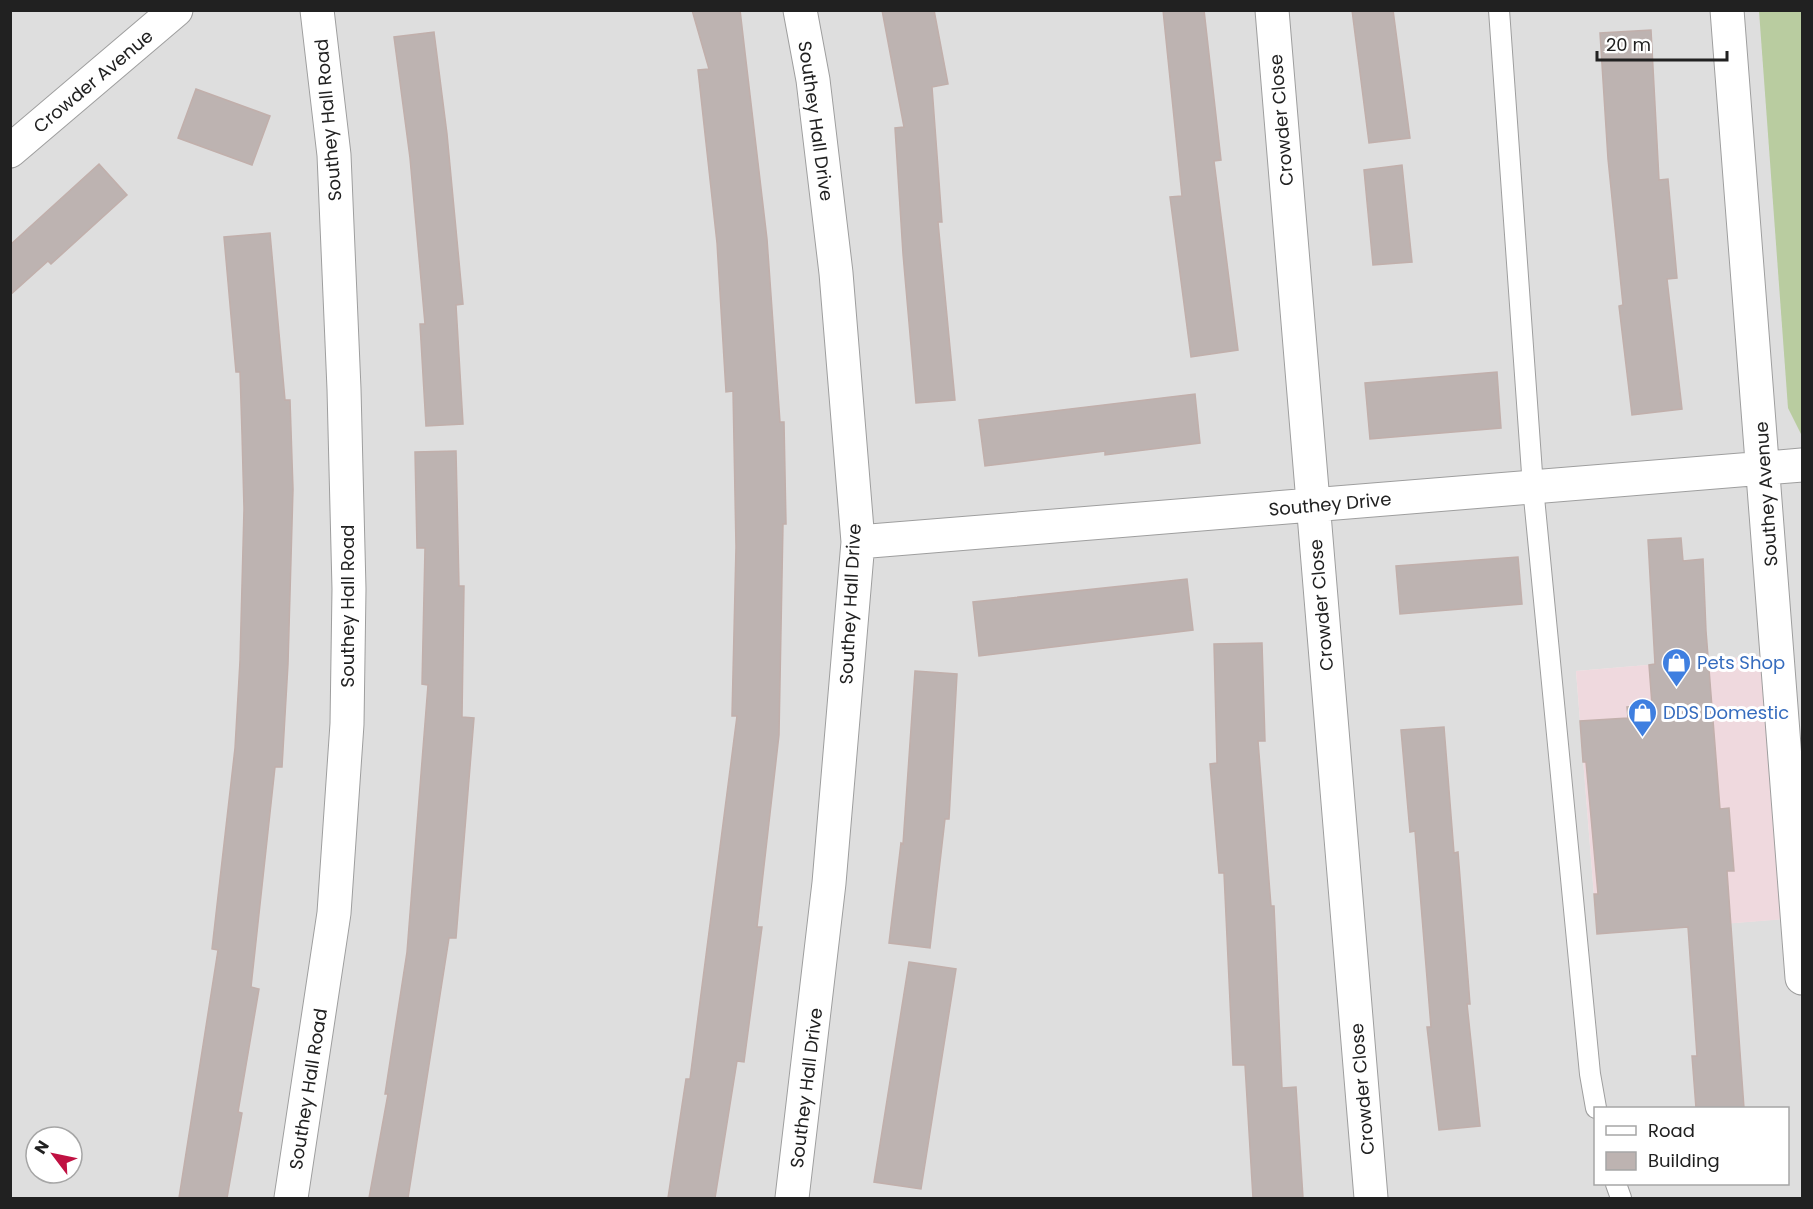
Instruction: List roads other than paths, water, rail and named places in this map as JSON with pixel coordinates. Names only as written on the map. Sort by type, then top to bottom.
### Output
[{"type":"street","name":"Crowder Avenue","points":[[10,151],[176,10]]},
{"type":"street","name":"Southey Hall Road","points":[[291,1198],[334,913],[347,724],[349,589],[344,390],[334,155],[317,10]]},
{"type":"street","name":"Southey Hall Drive","points":[[792,1198],[829,883],[858,542],[836,273],[813,80],[800,10]]},
{"type":"street","name":"Crowder Close","points":[[1272,10],[1371,1198]]},
{"type":"street","name":"Southey Avenue","points":[[1727,10],[1803,978]]},
{"type":"street","name":"Southey Drive","points":[[858,542],[1803,465]]},
{"type":"lane","points":[[1499,10],[1533,487],[1590,1074],[1596,1107]]},
{"type":"place","name":"Pets Shop","points":[[1676,688]]},
{"type":"place","name":"DDS Domestic","points":[[1642,738]]}]
